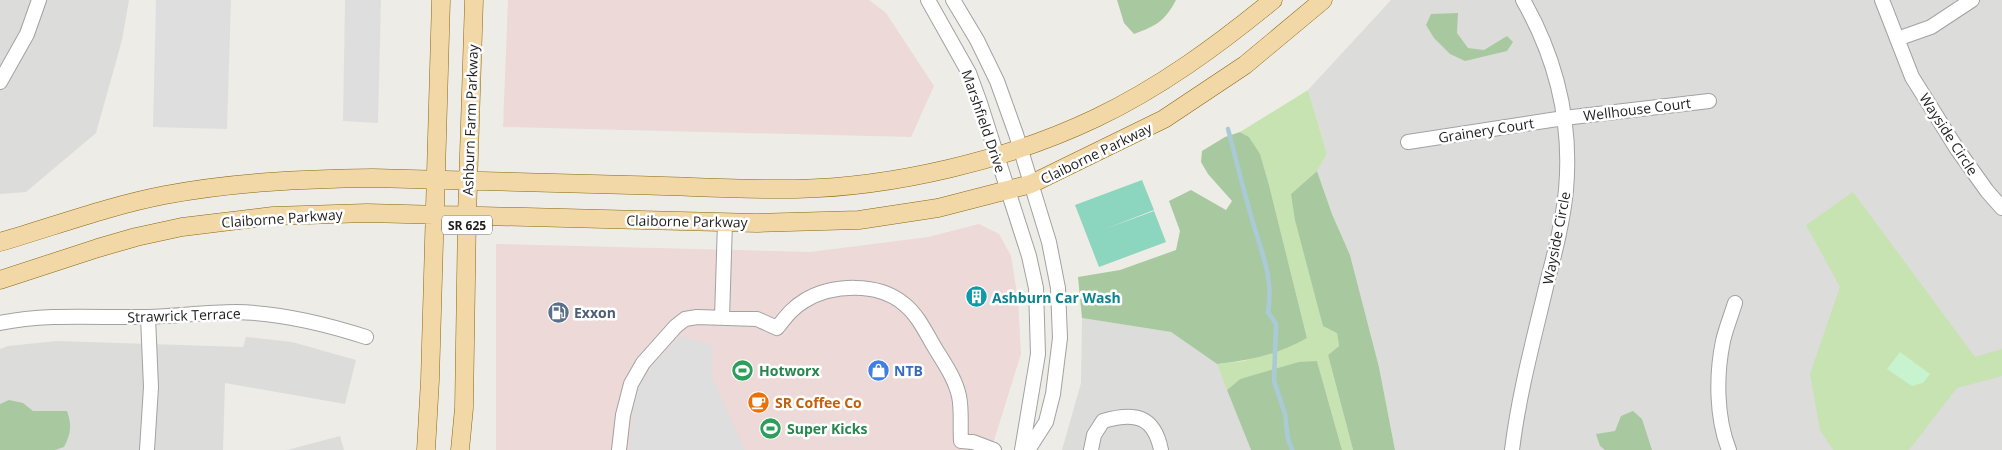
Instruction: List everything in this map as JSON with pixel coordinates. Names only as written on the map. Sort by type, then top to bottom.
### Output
[{"type":"main road","name":"SR 625","points":[[426,450],[430,380],[441,0]]},
{"type":"main road","name":"Ashburn Farm Parkway","points":[[460,450],[464,408],[467,216],[474,0]]},
{"type":"main road","points":[[0,242],[125,204],[215,186],[307,178],[436,179],[796,189],[883,181],[941,170],[1020,148],[1096,118],[1157,86],[1223,41],[1273,0]]},
{"type":"main road","name":"Claiborne Parkway","points":[[0,280],[136,237],[201,224],[273,216],[435,214],[767,223],[859,220],[938,208],[1031,184],[1164,119],[1246,65],[1323,0]]},
{"type":"street","points":[[0,82],[27,34],[39,0]]},
{"type":"street","name":"Marshfield Drive","points":[[928,0],[969,74],[1029,256],[1036,288],[1038,354],[1022,450]]},
{"type":"street","name":"Marshfield Drive","points":[[953,0],[977,40],[997,81],[1049,242],[1058,288],[1060,338],[1053,394],[1046,422],[1028,450]]},
{"type":"street","name":"Wayside Circle","points":[[1512,450],[1518,405],[1564,209],[1567,171],[1564,118],[1560,92],[1545,44],[1523,0]]},
{"type":"street","name":"Wayside Circle","points":[[1882,0],[1912,76],[1934,113],[1987,191],[2002,208]]},
{"type":"street","points":[[1897,39],[1932,27],[1972,0]]},
{"type":"street","name":"Wellhouse Court","points":[[1564,118],[1709,101]]},
{"type":"street","name":"Grainery Court","points":[[1408,142],[1564,118]]},
{"type":"street","points":[[722,318],[724,222]]},
{"type":"street","points":[[619,450],[626,396],[643,362],[672,330],[685,319],[697,317],[757,319],[777,328],[791,311],[803,301],[818,294],[864,287],[881,290],[892,296],[905,304],[915,316],[950,375],[959,396],[961,442],[973,442],[994,450]]},
{"type":"street","points":[[1729,450],[1720,413],[1719,369],[1723,341],[1735,304]]},
{"type":"street","name":"Strawrick Terrace","points":[[0,323],[43,316],[148,317],[220,313],[277,315],[332,326],[366,337]]},
{"type":"street","points":[[147,450],[151,387],[148,317]]},
{"type":"street","points":[[1091,450],[1094,435],[1103,421],[1119,416],[1142,418],[1152,426],[1159,439],[1161,450]]},
{"type":"shaded area","points":[[0,0],[129,0],[122,40],[96,133],[26,192],[0,194]]},
{"type":"shaded area","points":[[156,0],[231,0],[227,129],[153,127]]},
{"type":"shaded area","points":[[345,0],[381,0],[378,123],[343,121]]},
{"type":"shaded area","points":[[508,0],[869,0],[886,13],[934,86],[911,137],[503,127]]},
{"type":"shaded area","points":[[1391,0],[2002,0],[2002,450],[1395,450],[1379,367],[1350,255],[1332,214],[1317,171],[1327,154],[1308,90]]},
{"type":"shaded area","points":[[979,224],[999,234],[1011,256],[1018,300],[1021,354],[991,450],[496,450],[496,244],[810,252],[928,237]]},
{"type":"shaded area","points":[[1082,318],[1171,332],[1217,364],[1251,450],[1062,450],[1081,383]]},
{"type":"shaded area","points":[[680,336],[712,345],[712,378],[745,450],[629,450],[635,394],[652,366]]},
{"type":"shaded area","points":[[246,337],[292,342],[356,360],[345,404],[225,383],[223,450],[0,450],[0,349],[8,346],[57,341],[243,347]]},
{"type":"shaded area","points":[[340,436],[344,450],[287,450]]},
{"type":"green space","points":[[1117,0],[1176,0],[1164,18],[1134,34],[1124,23]]},
{"type":"green space","points":[[1458,13],[1457,33],[1468,48],[1484,50],[1507,36],[1513,42],[1507,51],[1465,61],[1450,54],[1434,38],[1426,25],[1431,14]]},
{"type":"green space","points":[[1308,90],[1327,154],[1317,171],[1291,194],[1337,332],[1339,346],[1328,355],[1353,450],[1342,450],[1317,361],[1240,379],[1227,390],[1217,364],[1244,361],[1307,338],[1260,155],[1249,137],[1240,132]]},
{"type":"green space","points":[[1240,132],[1249,137],[1260,154],[1307,338],[1264,356],[1217,364],[1171,332],[1082,318],[1078,277],[1120,270],[1176,250],[1180,231],[1169,201],[1191,190],[1226,210],[1232,201],[1208,174],[1201,162],[1202,151],[1225,137]]},
{"type":"green space","points":[[1317,171],[1332,214],[1350,255],[1379,367],[1395,450],[1353,450],[1328,355],[1339,346],[1337,333],[1323,326],[1295,220],[1291,194]]},
{"type":"green space","points":[[1142,180],[1154,210],[1105,229],[1154,211],[1166,242],[1099,267],[1075,205]]},
{"type":"green space","points":[[1853,192],[1975,357],[2002,349],[2002,376],[1957,388],[1909,450],[1833,450],[1820,430],[1810,374],[1840,287],[1806,225]]},
{"type":"green space","points":[[1900,352],[1930,374],[1923,383],[1912,386],[1887,369]]},
{"type":"green space","points":[[1317,361],[1342,450],[1251,450],[1227,390],[1240,379],[1299,362]]},
{"type":"green space","points":[[9,400],[23,403],[33,411],[67,411],[70,429],[64,447],[55,450],[0,450],[0,404]]},
{"type":"green space","points":[[1633,411],[1642,419],[1652,450],[1605,450],[1600,446],[1596,434],[1615,431],[1621,416]]},
{"type":"waterway","points":[[1228,129],[1268,276],[1268,312],[1276,324],[1274,381],[1285,414],[1288,439],[1292,450]]},
{"type":"place","name":"Ashburn Car Wash","points":[[976,297]]},
{"type":"place","name":"Exxon","points":[[558,312]]},
{"type":"place","name":"Hotworx","points":[[743,370]]},
{"type":"place","name":"NTB","points":[[878,370]]},
{"type":"place","name":"SR Coffee Co","points":[[759,402]]},
{"type":"place","name":"Super Kicks","points":[[771,428]]}]
